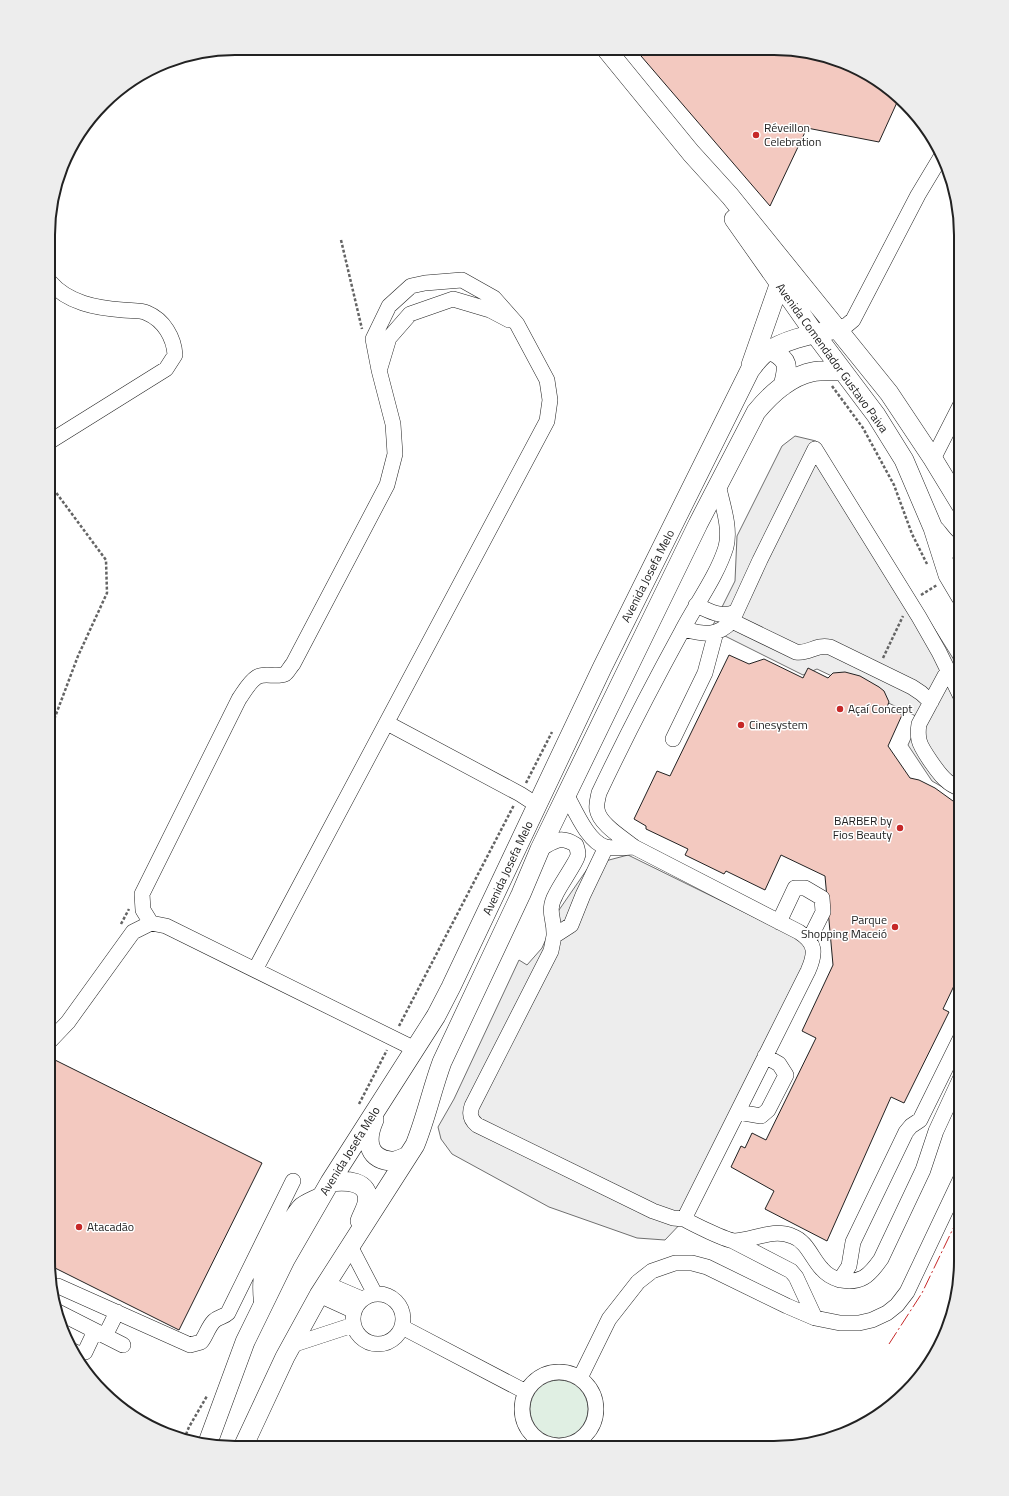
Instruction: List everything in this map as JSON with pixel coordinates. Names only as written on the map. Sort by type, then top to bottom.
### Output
[{"type":"main road","name":"Avenida Comendador Gustavo Paiva","points":[[611,55],[691,153],[730,196],[889,393],[954,494]]},
{"type":"main road","name":"Avenida Comendador Gustavo Paiva","points":[[691,153],[779,285],[876,415],[904,460],[933,528],[948,575],[954,585]]},
{"type":"main road","points":[[750,370],[779,285]]},
{"type":"main road","name":"Avenida Josefa Melo","points":[[209,1439],[244,1342],[285,1260],[327,1188],[436,1016],[538,805],[602,668],[750,370],[758,359],[770,350],[815,334],[837,329]]},
{"type":"main road","points":[[770,350],[784,359],[786,364],[787,370],[783,386]]},
{"type":"main road","name":"Avenida Josefa Melo","points":[[245,1441],[292,1345],[323,1289],[415,1146],[423,1126],[442,1062],[496,948],[540,849],[718,484],[756,412],[783,386],[797,377],[810,372],[843,371]]},
{"type":"main road","points":[[933,528],[944,542],[954,548]]},
{"type":"main road","points":[[389,1090],[370,1129],[368,1143],[372,1152],[378,1158],[391,1162],[408,1156]]},
{"type":"main road","points":[[327,1188],[344,1180],[354,1182],[367,1192],[367,1202],[352,1244]]},
{"type":"street","points":[[837,329],[847,325],[853,320],[915,202],[938,162]]},
{"type":"street","points":[[151,923],[144,910],[142,894],[239,700],[249,685],[258,677],[268,675],[278,676],[285,674],[293,664],[387,484],[395,454],[393,424],[379,370],[374,339],[389,306],[411,286],[425,283],[462,280],[494,298],[517,324],[547,380],[550,400],[547,421],[255,970]]},
{"type":"street","points":[[425,283],[418,286],[415,299],[420,306],[429,308],[433,307]]},
{"type":"street","points":[[55,289],[70,298],[84,304],[102,308],[147,313],[156,318],[165,327],[171,338],[175,355],[166,369],[55,438]]},
{"type":"street","points":[[379,370],[389,338],[410,314],[453,300],[490,310],[517,324]]},
{"type":"street","points":[[933,459],[954,418]]},
{"type":"street","points":[[683,629],[699,633],[716,632],[724,629],[734,616],[815,449],[910,601],[940,652],[954,682]]},
{"type":"street","points":[[684,1219],[811,963],[813,947],[809,940],[799,932],[634,846],[605,823],[599,815],[597,808],[599,793],[631,726],[710,581],[726,547],[728,536],[727,525],[718,484]]},
{"type":"street","points":[[696,606],[721,615],[734,616],[796,652],[803,653],[816,647],[823,646],[846,654],[921,692],[931,702]]},
{"type":"street","points":[[673,739],[705,673],[716,632]]},
{"type":"street","points":[[948,670],[920,724],[918,732],[919,742],[942,777],[954,786]]},
{"type":"street","points":[[387,723],[538,805]]},
{"type":"street","points":[[566,794],[586,830],[595,840],[606,847],[634,846]]},
{"type":"street","points":[[540,849],[560,839],[569,841],[576,845],[578,858],[568,872],[551,904],[550,913],[554,936],[551,951],[472,1106],[470,1117],[477,1125],[653,1210],[673,1218],[684,1219],[733,1241],[791,1271],[796,1277],[815,1318]]},
{"type":"street","points":[[554,936],[572,925],[583,895],[606,847]]},
{"type":"street","points":[[779,922],[795,888],[805,888],[822,898],[823,912],[809,940]]},
{"type":"street","points":[[55,1036],[68,1022],[132,932],[151,923],[166,926],[415,1049]]},
{"type":"street","points":[[840,1280],[849,1266],[853,1242],[906,1132],[911,1126],[920,1120],[954,1051]]},
{"type":"street","points":[[738,1112],[761,1116],[768,1110],[783,1082],[786,1075],[780,1064],[765,1056]]},
{"type":"street","points":[[733,1241],[750,1239],[767,1234],[782,1233],[793,1236],[802,1243],[822,1270],[832,1277],[840,1280],[855,1282],[862,1279],[881,1259],[923,1170],[936,1131],[954,1092]]},
{"type":"street","points":[[920,1120],[930,1148]]},
{"type":"street","points":[[262,1308],[260,1287],[262,1273],[271,1242],[293,1181]]},
{"type":"street","points":[[58,1286],[190,1345],[201,1342],[212,1323],[228,1313],[271,1242],[295,1211],[327,1188]]},
{"type":"street","points":[[580,1378],[608,1319],[638,1282],[652,1271],[675,1263],[692,1263],[707,1267],[815,1318],[840,1323],[859,1323],[872,1320],[887,1313],[897,1306],[907,1292],[954,1193]]},
{"type":"street","points":[[292,1345],[361,1307],[383,1294],[395,1300],[403,1312],[404,1320],[399,1333],[388,1342],[373,1344],[361,1338],[361,1307],[352,1244]]},
{"type":"street","points":[[323,1289],[361,1307]]},
{"type":"street","points":[[80,1353],[85,1352],[117,1312]]},
{"type":"street","points":[[64,1315],[122,1345]]},
{"type":"street","points":[[402,1327],[526,1392]]},
{"type":"street","points":[[537,1441],[526,1426],[522,1414],[522,1403],[526,1392],[536,1380],[550,1373],[566,1372],[580,1378],[588,1386],[594,1396],[596,1406],[595,1418],[591,1428],[584,1437],[577,1441]]},
{"type":"path","points":[[341,240],[364,336]]},
{"type":"path","points":[[821,371],[863,428],[894,485],[912,534],[927,566]]},
{"type":"path","points":[[55,491],[106,560],[108,593],[78,656],[55,717]]},
{"type":"path","points":[[934,578],[937,585],[942,590]]},
{"type":"path","points":[[877,670],[910,601],[937,585]]},
{"type":"path","points":[[357,1108],[553,730]]},
{"type":"path","points":[[119,928],[129,908]]},
{"type":"path","points":[[186,1434],[208,1394]]},
{"type":"green space","points":[[559,1380],[570,1382],[580,1388],[586,1398],[588,1409],[586,1420],[580,1430],[570,1436],[559,1438],[548,1436],[538,1430],[532,1420],[530,1409],[532,1398],[538,1388],[548,1382]]},
{"type":"shaded area","points":[[795,436],[816,441],[954,660],[954,794],[932,781],[908,745],[920,718],[817,669],[803,675],[711,629],[735,581],[737,536],[782,446]]},
{"type":"shaded area","points":[[628,855],[809,944],[807,981],[684,1220],[665,1240],[637,1238],[549,1207],[452,1154],[441,1139],[438,1127],[454,1099],[519,960],[527,965],[542,948],[559,910],[590,865]]},
{"type":"building","name":"Réveillon Celebration","points":[[640,55],[786,55],[809,58],[843,69],[864,79],[884,92],[896,104],[879,142],[807,128],[770,206]]},
{"type":"building","name":"Parque Shopping Maceió","points":[[729,655],[749,664],[764,659],[803,678],[808,668],[828,678],[833,673],[845,672],[860,676],[879,687],[884,691],[889,702],[887,707],[902,715],[888,746],[910,778],[919,780],[935,788],[954,802],[954,986],[943,1009],[949,1012],[904,1103],[891,1097],[827,1241],[765,1209],[774,1191],[731,1167],[741,1146],[745,1148],[752,1133],[766,1140],[816,1038],[802,1031],[833,965],[825,876],[781,855],[765,890],[726,871],[724,874],[685,855],[688,849],[646,829],[646,826],[634,819],[657,771],[670,776]]},
{"type":"building","points":[[55,1060],[262,1163],[179,1330],[55,1268]]},
{"type":"power","points":[[889,1344],[922,1293],[954,1227]]},
{"type":"place","name":"Réveillon Celebration","points":[[756,135]]},
{"type":"place","name":"Açaí Concept","points":[[840,709]]},
{"type":"place","name":"Cinesystem","points":[[741,725]]},
{"type":"place","name":"BARBER by Fios Beauty","points":[[900,828]]},
{"type":"place","name":"Parque Shopping Maceió","points":[[895,927]]},
{"type":"place","name":"Atacadão","points":[[79,1227]]}]
